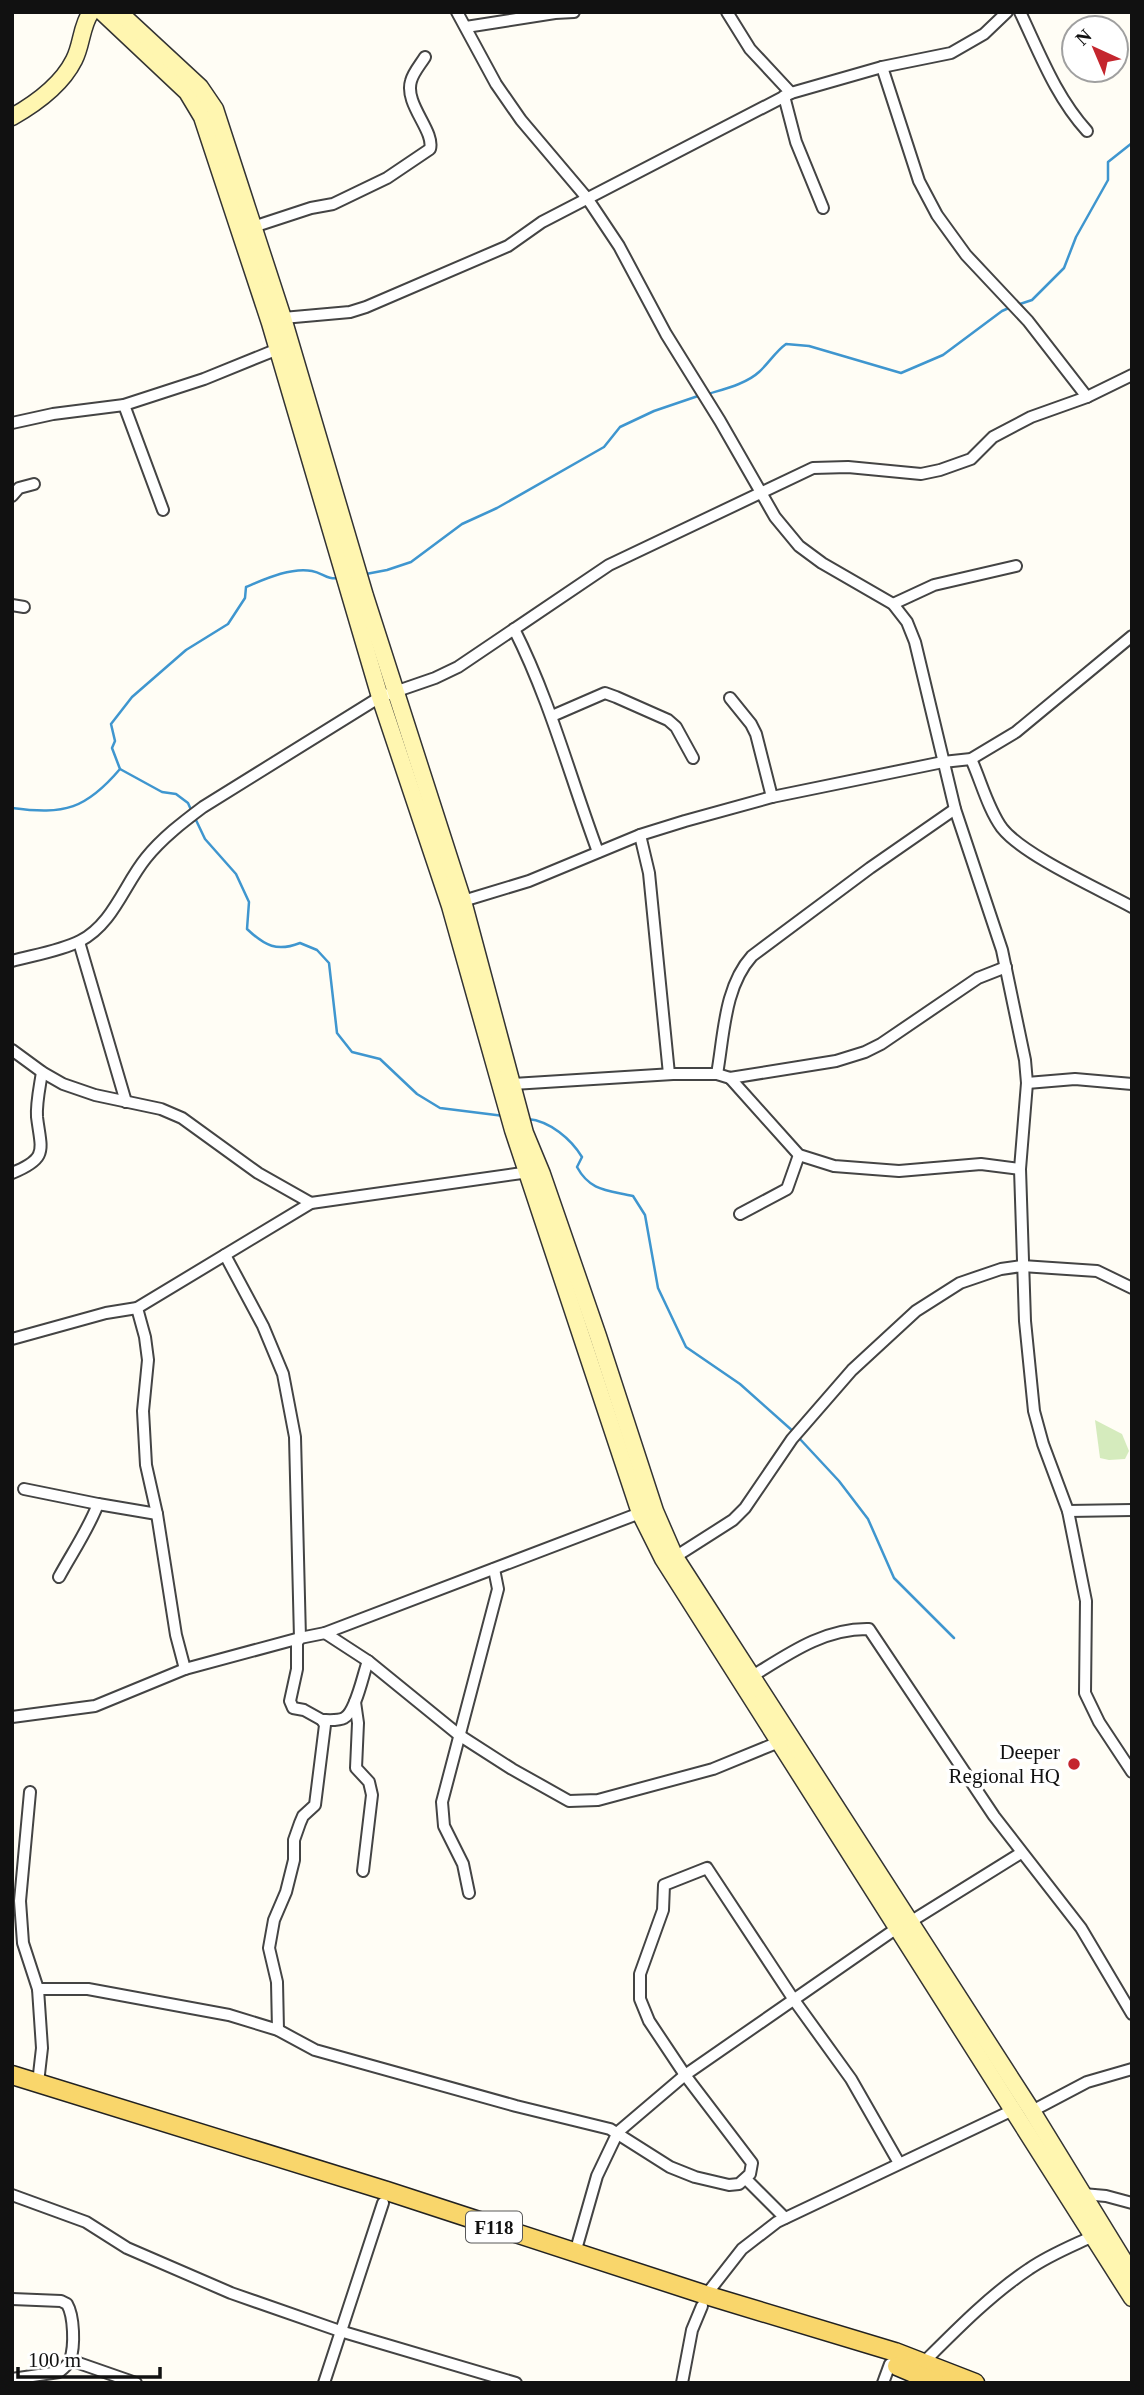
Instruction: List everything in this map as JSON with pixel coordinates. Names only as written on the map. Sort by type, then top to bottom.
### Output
[{"type":"main road","points":[[12,117],[29,107],[58,81],[74,60],[85,23],[92,12]]},
{"type":"main road","points":[[102,12],[187,92],[202,117],[258,263],[283,318],[342,546]]},
{"type":"main road","points":[[119,12],[209,97],[215,109],[253,227],[258,263],[278,349],[359,599],[397,691],[463,901],[528,1172],[655,1511],[675,1557],[904,1925],[957,2008],[1032,2110],[1132,2274]]},
{"type":"main road","points":[[359,599],[380,697],[494,1036],[513,1084],[512,1102]]},
{"type":"main road","points":[[519,1131],[542,1174],[640,1513],[663,1559],[779,1742],[833,1813]]},
{"type":"main road","points":[[957,2008],[1013,2110],[1132,2298]]},
{"type":"main road","name":"F118","points":[[12,2075],[387,2191],[575,2253],[937,2383]]},
{"type":"main road","name":"F118","points":[[12,2087],[704,2301],[882,2348],[975,2383]]},
{"type":"street","points":[[457,12],[496,84],[521,120],[587,198],[619,246],[689,373],[775,517],[799,546],[822,563],[893,604],[907,622],[915,642],[955,809],[1002,950],[1025,1060],[1027,1083],[1020,1169],[1024,1321],[1034,1411],[1043,1444],[1068,1511],[1086,1601],[1086,1693],[1099,1722],[1132,1772]]},
{"type":"street","points":[[466,27],[574,12]]},
{"type":"street","points":[[727,12],[750,49],[788,95],[796,142],[822,208]]},
{"type":"street","points":[[283,318],[350,312],[374,304],[508,246],[542,222],[788,95],[882,67],[951,52],[984,34],[1007,12]]},
{"type":"street","points":[[1020,12],[1053,83],[1071,114],[1087,131]]},
{"type":"street","points":[[253,227],[311,208],[333,204],[387,177],[430,149],[431,143],[409,87],[411,78],[425,57]]},
{"type":"street","points":[[882,67],[919,181],[937,215],[966,255],[1028,321],[1087,397]]},
{"type":"street","points":[[12,423],[53,414],[124,405],[204,379],[278,349]]},
{"type":"street","points":[[12,961],[79,942],[95,931],[106,920],[146,858],[203,807],[380,697],[458,667],[609,565],[813,468],[839,466],[921,474],[940,471],[971,458],[993,437],[1010,427],[1087,397],[1132,374]]},
{"type":"street","points":[[124,405],[163,510]]},
{"type":"street","points":[[12,496],[19,488],[34,484]]},
{"type":"street","points":[[893,604],[934,586],[1016,566]]},
{"type":"street","points":[[514,629],[552,716],[598,852]]},
{"type":"street","points":[[463,901],[529,881],[640,835],[772,797],[943,762],[971,759],[1016,732],[1132,636]]},
{"type":"street","points":[[552,716],[605,694],[616,697],[668,720],[676,727],[693,758]]},
{"type":"street","points":[[730,698],[756,734],[772,797]]},
{"type":"street","points":[[971,759],[996,818],[1014,840],[1132,907]]},
{"type":"street","points":[[716,1074],[732,992],[737,976],[752,956],[955,809]]},
{"type":"street","points":[[640,835],[649,873],[669,1074]]},
{"type":"street","points":[[79,942],[126,1102]]},
{"type":"street","points":[[513,1084],[669,1074],[716,1074],[730,1078],[836,1061],[881,1044],[978,978],[1006,967]]},
{"type":"street","points":[[12,1050],[63,1084],[95,1095],[161,1109],[182,1118],[258,1173],[311,1203]]},
{"type":"street","points":[[12,1174],[30,1166],[42,1145],[37,1114],[42,1072]]},
{"type":"street","points":[[730,1078],[799,1155],[834,1166],[899,1171],[981,1164],[1020,1169]]},
{"type":"street","points":[[1027,1083],[1075,1079],[1132,1084]]},
{"type":"street","points":[[740,1213],[787,1189],[799,1155]]},
{"type":"street","points":[[12,1339],[106,1313],[136,1308],[311,1203],[528,1172]]},
{"type":"street","points":[[225,1255],[264,1326],[283,1374],[295,1437],[300,1638],[297,1643],[297,1669],[290,1701],[293,1708],[304,1710],[322,1720],[325,1725],[315,1805],[303,1816],[294,1840],[294,1860],[286,1892],[274,1920],[270,1948],[277,1982],[278,2031]]},
{"type":"street","points":[[675,1557],[721,1528],[745,1508],[792,1439],[852,1370],[916,1311],[960,1283],[1001,1269],[1021,1266],[1097,1271],[1132,1288]]},
{"type":"street","points":[[136,1308],[145,1337],[148,1360],[143,1411],[146,1465],[157,1514],[176,1635],[185,1670]]},
{"type":"street","points":[[24,1489],[157,1514]]},
{"type":"street","points":[[59,1577],[80,1537],[91,1523],[98,1504]]},
{"type":"street","points":[[1068,1511],[1132,1510]]},
{"type":"street","points":[[12,1717],[94,1706],[185,1670],[325,1633],[640,1513]]},
{"type":"street","points":[[469,1893],[463,1864],[444,1826],[442,1802],[498,1589],[494,1569]]},
{"type":"street","points":[[751,1677],[822,1636],[869,1629],[1021,1853],[1081,1928],[1132,2014]]},
{"type":"street","points":[[325,1633],[368,1661],[459,1735],[569,1801],[598,1800],[713,1769],[779,1742]]},
{"type":"street","points":[[322,1720],[343,1719],[355,1702],[368,1661]]},
{"type":"street","points":[[355,1702],[358,1723],[356,1768],[369,1782],[372,1795],[363,1871]]},
{"type":"street","points":[[30,1793],[20,1884],[18,1942],[38,1989],[42,2048],[38,2083]]},
{"type":"street","points":[[575,2253],[597,2176],[618,2132],[685,2075],[904,1925],[1021,1853]]},
{"type":"street","points":[[38,1989],[107,1991],[229,2015],[278,2031],[314,2050],[618,2132],[644,2153],[670,2168],[729,2185],[739,2184],[753,2168],[750,2159],[685,2075],[649,2021],[640,1999],[640,1975],[663,1910],[664,1885],[707,1868],[794,2000],[851,2079],[899,2163]]},
{"type":"street","points":[[1032,2110],[1087,2082],[1132,2069]]},
{"type":"street","points":[[682,2383],[692,2330],[704,2301],[742,2249],[785,2218],[1013,2110]]},
{"type":"street","points":[[746,2179],[785,2218]]},
{"type":"street","points":[[1083,2194],[1106,2196],[1132,2203]]},
{"type":"street","points":[[12,2195],[86,2222],[127,2248],[231,2293],[340,2331],[516,2383]]},
{"type":"street","points":[[324,2383],[383,2203]]},
{"type":"street","points":[[922,2364],[957,2329],[1017,2277],[1093,2236]]},
{"type":"street","points":[[12,2299],[61,2301],[67,2304],[71,2314],[70,2360],[59,2372],[12,2379]]},
{"type":"street","points":[[70,2360],[136,2383]]},
{"type":"street","points":[[883,2383],[890,2364]]},
{"type":"green space","points":[[1095,1420],[1122,1434],[1129,1451],[1125,1459],[1100,1458]]},
{"type":"waterway","points":[[1017,305],[1032,300],[1064,268],[1076,237],[1108,180],[1108,162],[1132,143]]},
{"type":"waterway","points":[[708,394],[748,380],[763,369],[786,344],[809,346],[901,373],[943,355],[1011,307]]},
{"type":"waterway","points":[[366,574],[411,562],[462,524],[497,508],[604,447],[620,427],[654,411],[701,395]]},
{"type":"waterway","points":[[12,808],[46,810],[73,806],[85,801],[108,782],[120,769],[112,748],[115,741],[111,724],[132,697],[186,650],[228,624],[245,598],[246,587],[278,574],[304,570],[339,578]]},
{"type":"waterway","points":[[120,769],[162,792],[176,794],[188,803],[192,812]]},
{"type":"waterway","points":[[195,818],[205,839],[236,874],[249,902],[247,929],[272,946],[285,947],[300,943],[317,950],[329,963],[337,1033],[352,1052],[380,1059],[417,1094],[440,1108],[504,1116]]},
{"type":"waterway","points":[[528,1119],[552,1127],[572,1144],[582,1157],[577,1167],[588,1181],[607,1191],[633,1196],[645,1215],[658,1288],[686,1347],[740,1384],[795,1433]]},
{"type":"waterway","points":[[799,1438],[839,1481],[868,1519],[894,1578],[954,1638]]},
{"type":"place","name":"Deeper Regional HQ","points":[[1074,1764]]}]
